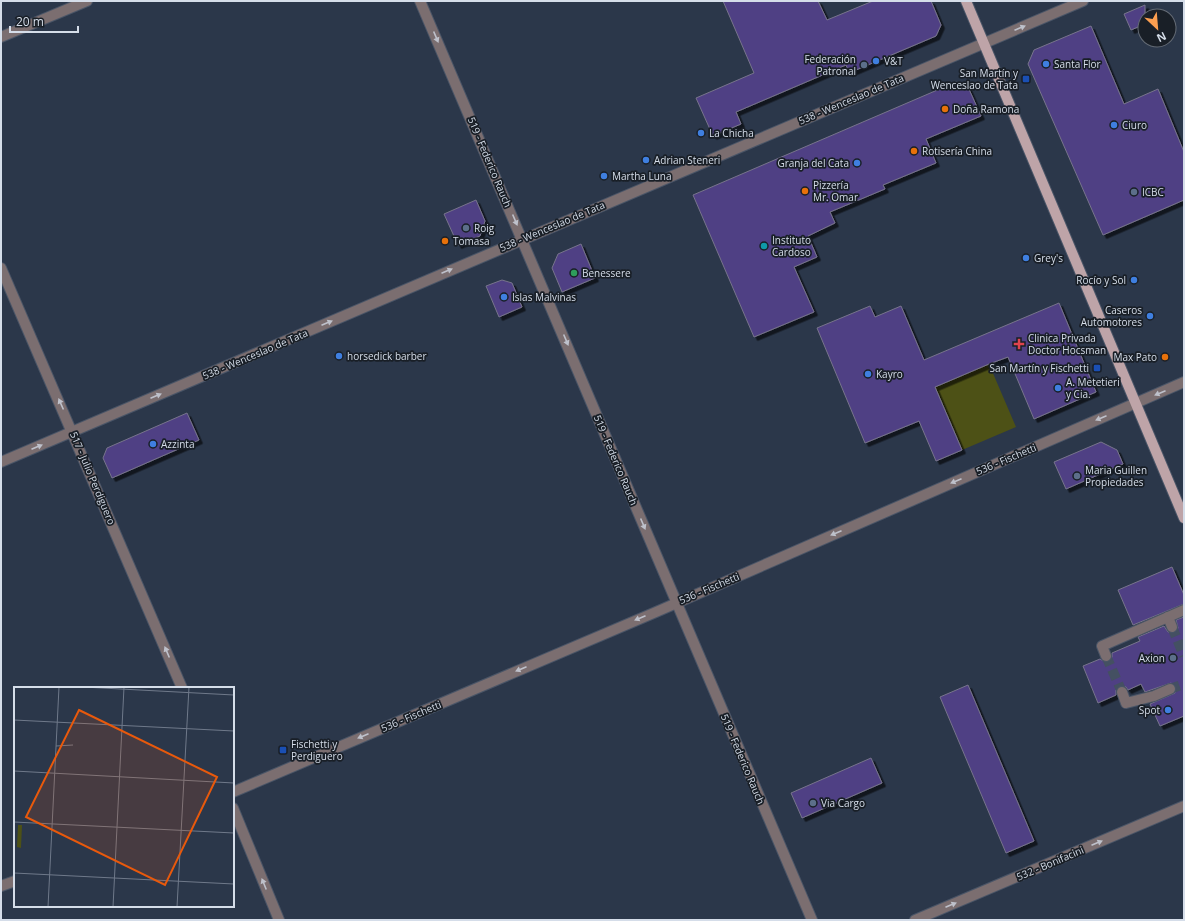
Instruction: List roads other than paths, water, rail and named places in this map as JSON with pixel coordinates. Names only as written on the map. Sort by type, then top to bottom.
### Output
[{"type":"main road","points":[[966,1],[1184,518]]},
{"type":"street","points":[[1,37],[87,1]]},
{"type":"street","name":"519 - Federico Rauch","points":[[420,1],[523,239],[812,920]]},
{"type":"street","name":"538 - Wenceslao de Tata","points":[[1,462],[1082,1]]},
{"type":"street","name":"517 - Julio Perdiguero","points":[[1,268],[73,432],[182,687]]},
{"type":"street","name":"536 - Fischetti","points":[[234,792],[1184,382]]},
{"type":"street","points":[[1106,656],[1102,646],[1170,622],[1184,610]]},
{"type":"street","points":[[1122,692],[1126,703],[1154,696],[1170,689]]},
{"type":"street","name":"532 - Bonifacini","points":[[915,920],[1184,806]]},
{"type":"street","points":[[234,810],[279,920]]},
{"type":"street","points":[[1,886],[14,881]]},
{"type":"tunnel","points":[[1172,627],[1184,656]]},
{"type":"tunnel","points":[[1106,656],[1122,692]]},
{"type":"tunnel","points":[[1170,689],[1184,684]]},
{"type":"place","name":"V&T","points":[[876,61]]},
{"type":"place","name":"Santa Flor","points":[[1046,64]]},
{"type":"place","name":"Federación Patronal","points":[[864,65]]},
{"type":"place","name":"San Martín y Wenceslao de Tata","points":[[1026,79]]},
{"type":"place","name":"Doña Ramona","points":[[945,109]]},
{"type":"place","name":"Ciuro","points":[[1114,125]]},
{"type":"place","name":"La Chicha","points":[[701,133]]},
{"type":"place","name":"Rotisería China","points":[[914,151]]},
{"type":"place","name":"Adrian Steneri","points":[[646,160]]},
{"type":"place","name":"Granja del Cata","points":[[857,163]]},
{"type":"place","name":"Martha Luna","points":[[604,176]]},
{"type":"place","name":"Pizzería Mr. Omar","points":[[805,191]]},
{"type":"place","name":"ICBC","points":[[1134,192]]},
{"type":"place","name":"Roig","points":[[466,228]]},
{"type":"place","name":"Tomasa","points":[[445,241]]},
{"type":"place","name":"Instituto Cardoso","points":[[764,246]]},
{"type":"place","name":"Grey's","points":[[1026,258]]},
{"type":"place","name":"Benessere","points":[[574,273]]},
{"type":"place","name":"Rocío y Sol","points":[[1134,280]]},
{"type":"place","name":"Islas Malvinas","points":[[504,297]]},
{"type":"place","name":"Caseros Automotores","points":[[1150,316]]},
{"type":"place","name":"Clinica Privada Doctor Hocsman","points":[[1019,344]]},
{"type":"place","name":"horsedick barber","points":[[339,356]]},
{"type":"place","name":"Max Pato","points":[[1165,357]]},
{"type":"place","name":"San Martín y Fischetti","points":[[1097,368]]},
{"type":"place","name":"Kayro","points":[[868,374]]},
{"type":"place","name":"A. Metetieri y Cia.","points":[[1058,388]]},
{"type":"place","name":"Azzinta","points":[[153,444]]},
{"type":"place","name":"Maria Guillen Propiedades","points":[[1077,476]]},
{"type":"place","name":"Axion","points":[[1173,658]]},
{"type":"place","name":"Spot","points":[[1168,710]]},
{"type":"place","name":"Fischetti y Perdiguero","points":[[283,750]]},
{"type":"place","name":"Via Cargo","points":[[813,803]]}]
